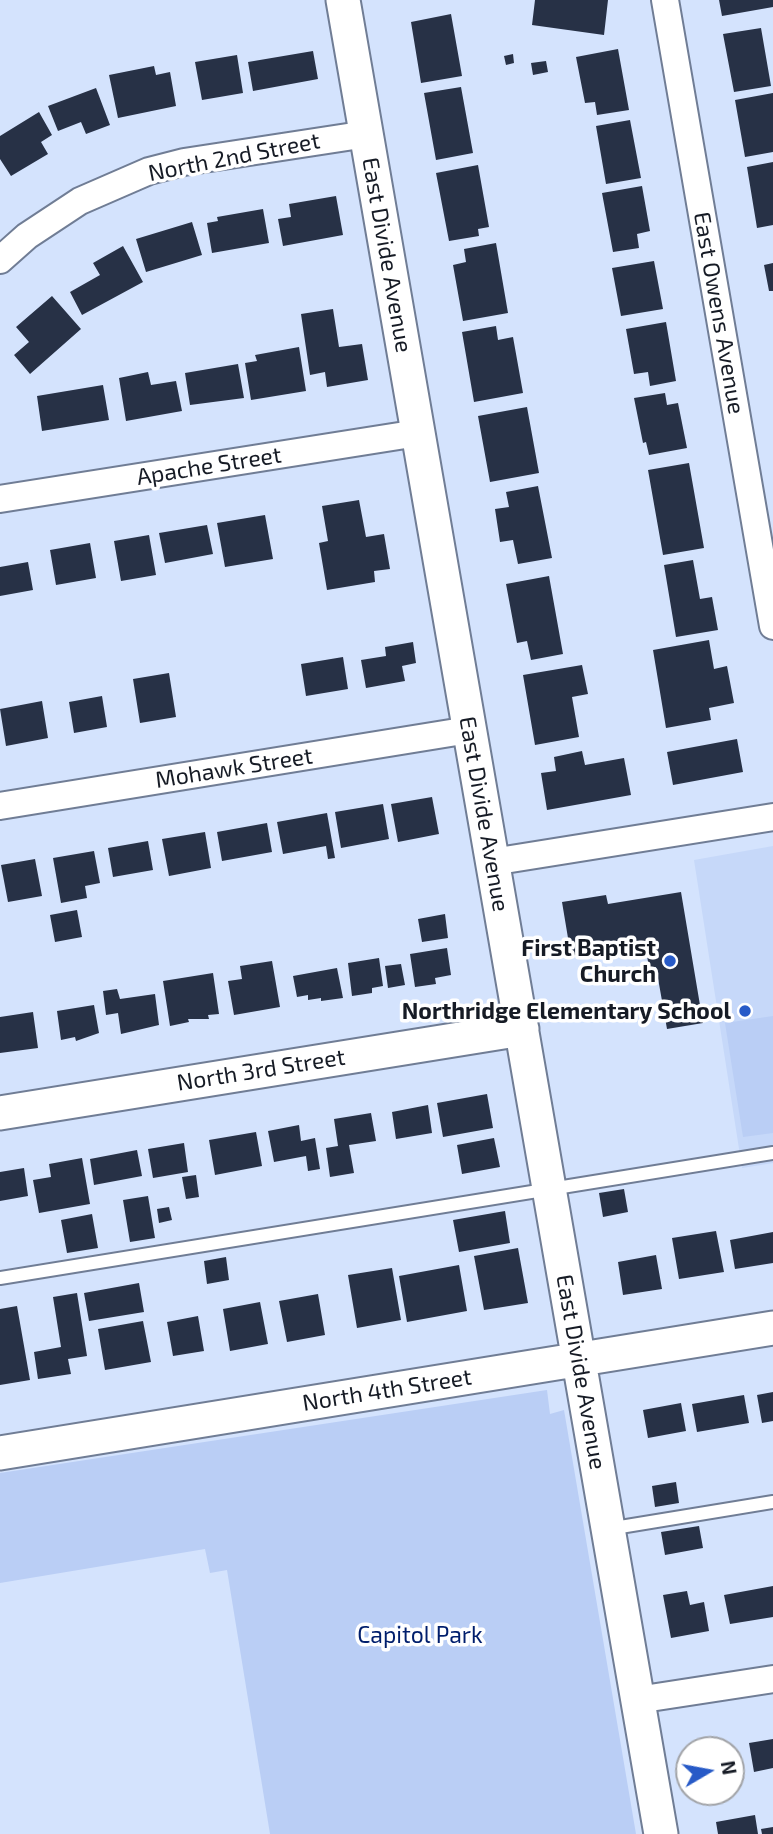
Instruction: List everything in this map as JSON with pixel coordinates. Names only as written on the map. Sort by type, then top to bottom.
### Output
[{"type":"street","name":"East Divide Avenue","points":[[343,0],[661,1834]]},
{"type":"street","name":"East Owens Avenue","points":[[665,0],[773,626]]},
{"type":"street","name":"North 2nd Street","points":[[0,260],[27,236],[80,201],[149,171],[184,162],[366,134]]},
{"type":"street","name":"Apache Street","points":[[0,499],[418,433]]},
{"type":"street","name":"Mohawk Street","points":[[0,806],[469,730]]},
{"type":"street","points":[[492,862],[773,817]]},
{"type":"street","name":"North 3rd Street","points":[[0,1113],[522,1029]]},
{"type":"street","name":"North 4th Street","points":[[0,1452],[773,1328]]},
{"type":"street","points":[[637,1700],[773,1679]]},
{"type":"lane","points":[[0,1278],[773,1153]]},
{"type":"lane","points":[[608,1529],[773,1502]]},
{"type":"shaded area","name":"Northridge Elementary School","points":[[773,846],[773,1163],[742,1168],[694,860]]},
{"type":"green space","points":[[773,1016],[773,1133],[743,1137],[725,1023]]},
{"type":"green space","name":"Capitol Park","points":[[547,1390],[550,1414],[564,1410],[636,1834],[270,1834],[227,1570],[210,1573],[205,1549],[0,1583],[0,1473]]},
{"type":"building","points":[[535,0],[608,0],[604,35],[532,25]]},
{"type":"building","points":[[719,0],[773,0],[773,7],[722,16]]},
{"type":"building","points":[[451,14],[462,76],[421,83],[411,22]]},
{"type":"building","points":[[761,28],[771,86],[734,92],[723,34]]},
{"type":"building","points":[[618,49],[629,110],[597,115],[595,102],[585,103],[576,57]]},
{"type":"building","points":[[313,51],[318,79],[253,91],[248,62]]},
{"type":"building","points":[[513,54],[514,63],[506,65],[504,56]]},
{"type":"building","points":[[237,55],[243,93],[202,100],[195,62]]},
{"type":"building","points":[[546,61],[548,72],[533,75],[531,63]]},
{"type":"building","points":[[154,66],[156,75],[170,72],[176,106],[118,118],[109,75]]},
{"type":"building","points":[[461,87],[473,153],[436,160],[424,93]]},
{"type":"building","points":[[96,88],[110,125],[86,134],[81,122],[58,131],[48,106]]},
{"type":"building","points":[[773,93],[773,152],[745,157],[735,100]]},
{"type":"building","points":[[39,112],[52,135],[41,142],[48,154],[11,176],[0,159],[0,136]]},
{"type":"building","points":[[630,120],[641,178],[606,184],[596,126]]},
{"type":"building","points":[[773,162],[773,225],[757,228],[747,167]]},
{"type":"building","points":[[478,165],[489,227],[478,229],[479,236],[449,241],[436,173]]},
{"type":"building","points":[[642,186],[650,231],[637,234],[639,248],[613,252],[602,193]]},
{"type":"building","points":[[336,196],[343,235],[283,246],[278,219],[291,217],[289,204]]},
{"type":"building","points":[[263,209],[269,243],[212,253],[207,223],[218,221],[217,217]]},
{"type":"building","points":[[192,222],[202,255],[146,272],[136,239]]},
{"type":"building","points":[[496,243],[508,313],[463,321],[453,265],[466,262],[464,249]]},
{"type":"building","points":[[123,246],[143,282],[82,315],[70,292],[100,275],[93,263]]},
{"type":"building","points":[[654,261],[663,309],[621,316],[612,268]]},
{"type":"building","points":[[773,263],[773,291],[769,291],[764,265]]},
{"type":"building","points":[[52,296],[81,329],[30,374],[14,355],[29,342],[16,327]]},
{"type":"building","points":[[333,309],[339,347],[362,344],[368,380],[327,387],[325,372],[310,375],[301,314]]},
{"type":"building","points":[[666,322],[676,381],[650,386],[648,372],[634,374],[626,329]]},
{"type":"building","points":[[496,326],[498,340],[513,337],[523,393],[474,402],[462,332]]},
{"type":"building","points":[[299,347],[306,391],[251,400],[245,363],[257,361],[255,355]]},
{"type":"building","points":[[238,364],[244,398],[190,405],[185,373]]},
{"type":"building","points":[[148,372],[151,385],[176,381],[182,411],[126,421],[119,378]]},
{"type":"building","points":[[103,385],[109,420],[42,431],[37,396]]},
{"type":"building","points":[[665,393],[667,405],[678,403],[687,448],[649,455],[646,442],[643,443],[634,398]]},
{"type":"building","points":[[527,407],[539,473],[490,482],[478,416]]},
{"type":"building","points":[[689,463],[704,548],[663,555],[648,470]]},
{"type":"building","points":[[538,486],[552,558],[518,564],[513,540],[500,542],[495,509],[509,507],[506,492]]},
{"type":"building","points":[[359,500],[366,537],[384,534],[390,569],[374,571],[375,582],[327,590],[319,543],[328,541],[322,506]]},
{"type":"building","points":[[265,515],[273,559],[225,567],[217,523]]},
{"type":"building","points":[[207,525],[213,554],[165,563],[159,533]]},
{"type":"building","points":[[149,535],[156,575],[121,581],[114,541]]},
{"type":"building","points":[[90,543],[96,578],[56,585],[50,550]]},
{"type":"building","points":[[693,560],[700,599],[712,597],[718,630],[676,637],[664,565]]},
{"type":"building","points":[[28,562],[33,590],[0,596],[0,567]]},
{"type":"building","points":[[549,576],[563,654],[531,660],[527,641],[517,643],[506,584]]},
{"type":"building","points":[[709,640],[714,669],[727,666],[734,703],[709,708],[711,720],[666,728],[653,650]]},
{"type":"building","points":[[413,642],[416,663],[402,666],[405,681],[366,688],[361,660],[386,656],[385,647]]},
{"type":"building","points":[[343,657],[348,689],[306,696],[301,664]]},
{"type":"building","points":[[582,665],[588,694],[572,697],[579,737],[535,745],[523,675]]},
{"type":"building","points":[[169,673],[176,717],[140,723],[133,679]]},
{"type":"building","points":[[102,696],[107,727],[74,733],[69,702]]},
{"type":"building","points":[[42,701],[48,738],[6,746],[0,709]]},
{"type":"building","points":[[737,739],[743,772],[673,785],[667,752]]},
{"type":"building","points":[[582,751],[585,765],[624,758],[631,795],[547,810],[541,773],[556,771],[554,757]]},
{"type":"building","points":[[432,797],[439,834],[398,842],[391,804]]},
{"type":"building","points":[[383,804],[389,839],[341,848],[335,812]]},
{"type":"building","points":[[327,813],[335,858],[328,859],[326,846],[283,854],[277,822]]},
{"type":"building","points":[[267,823],[272,852],[222,861],[217,832]]},
{"type":"building","points":[[205,832],[211,868],[169,876],[162,839]]},
{"type":"building","points":[[148,841],[153,870],[113,877],[108,848]]},
{"type":"building","points":[[94,851],[100,883],[85,886],[87,898],[61,903],[53,858]]},
{"type":"building","points":[[35,859],[42,896],[8,902],[1,865]]},
{"type":"building","name":"First Baptist Church","points":[[681,892],[703,1023],[667,1029],[656,967],[649,968],[645,943],[571,956],[562,902],[606,895],[608,904]]},
{"type":"building","points":[[77,910],[82,937],[55,942],[50,915]]},
{"type":"building","points":[[445,914],[448,938],[422,942],[418,919]]},
{"type":"building","points":[[447,948],[451,975],[435,978],[436,984],[415,987],[410,954]]},
{"type":"building","points":[[379,958],[383,986],[372,988],[372,993],[352,996],[348,963]]},
{"type":"building","points":[[272,961],[280,1007],[234,1015],[228,981],[242,979],[240,966]]},
{"type":"building","points":[[401,964],[405,985],[388,988],[385,966]]},
{"type":"building","points":[[337,968],[343,998],[321,1001],[321,998],[308,1000],[308,995],[297,997],[293,976]]},
{"type":"building","points":[[213,973],[219,1014],[208,1015],[209,1019],[188,1019],[189,1022],[170,1026],[163,981]]},
{"type":"building","points":[[117,989],[120,999],[155,994],[159,1025],[121,1034],[118,1013],[106,1015],[103,991]]},
{"type":"building","points":[[94,1005],[99,1033],[76,1041],[75,1037],[61,1040],[57,1011]]},
{"type":"building","points":[[33,1012],[38,1048],[0,1053],[0,1017]]},
{"type":"building","points":[[487,1094],[493,1128],[443,1137],[437,1103]]},
{"type":"building","points":[[428,1105],[432,1133],[396,1139],[392,1112]]},
{"type":"building","points":[[371,1113],[376,1141],[349,1145],[354,1173],[330,1177],[326,1148],[338,1146],[334,1119]]},
{"type":"building","points":[[299,1125],[301,1141],[315,1138],[320,1169],[308,1171],[306,1156],[274,1162],[268,1131]]},
{"type":"building","points":[[256,1132],[262,1166],[215,1175],[209,1140]]},
{"type":"building","points":[[494,1138],[500,1167],[462,1174],[457,1145]]},
{"type":"building","points":[[184,1143],[188,1172],[153,1178],[148,1149]]},
{"type":"building","points":[[137,1150],[142,1176],[94,1185],[90,1159]]},
{"type":"building","points":[[82,1158],[90,1204],[39,1213],[33,1180],[51,1177],[49,1164]]},
{"type":"building","points":[[24,1168],[28,1196],[0,1201],[0,1172]]},
{"type":"building","points":[[196,1175],[199,1197],[186,1199],[182,1177]]},
{"type":"building","points":[[624,1189],[628,1212],[603,1217],[599,1193]]},
{"type":"building","points":[[148,1196],[155,1238],[130,1242],[123,1200]]},
{"type":"building","points":[[169,1207],[172,1220],[159,1223],[157,1209]]},
{"type":"building","points":[[505,1211],[510,1243],[459,1252],[453,1220]]},
{"type":"building","points":[[92,1214],[98,1248],[67,1253],[61,1220]]},
{"type":"building","points":[[716,1231],[724,1272],[679,1279],[672,1238]]},
{"type":"building","points":[[773,1232],[773,1263],[735,1269],[730,1240]]},
{"type":"building","points":[[518,1248],[528,1303],[484,1310],[474,1256]]},
{"type":"building","points":[[656,1255],[662,1289],[623,1295],[618,1262]]},
{"type":"building","points":[[226,1257],[229,1280],[207,1284],[204,1261]]},
{"type":"building","points":[[459,1265],[467,1311],[407,1322],[399,1276]]},
{"type":"building","points":[[392,1268],[401,1320],[357,1328],[348,1275]]},
{"type":"building","points":[[139,1283],[144,1312],[89,1321],[84,1293]]},
{"type":"building","points":[[77,1293],[87,1356],[68,1359],[71,1374],[38,1379],[34,1352],[61,1347],[53,1297]]},
{"type":"building","points":[[318,1294],[325,1335],[287,1342],[279,1301]]},
{"type":"building","points":[[260,1302],[268,1344],[230,1351],[223,1309]]},
{"type":"building","points":[[17,1306],[30,1380],[0,1385],[0,1309]]},
{"type":"building","points":[[198,1316],[204,1351],[173,1356],[167,1322]]},
{"type":"building","points":[[143,1321],[151,1362],[105,1370],[98,1329]]},
{"type":"building","points":[[773,1392],[773,1421],[762,1423],[757,1395]]},
{"type":"building","points":[[744,1395],[749,1423],[697,1432],[692,1404]]},
{"type":"building","points":[[681,1403],[686,1431],[648,1438],[643,1410]]},
{"type":"building","points":[[676,1482],[679,1503],[655,1507],[652,1486]]},
{"type":"building","points":[[699,1526],[703,1548],[665,1555],[661,1532]]},
{"type":"building","points":[[773,1586],[773,1617],[730,1624],[724,1595]]},
{"type":"building","points":[[687,1591],[690,1605],[704,1602],[709,1631],[671,1638],[663,1595]]},
{"type":"building","points":[[773,1739],[773,1768],[754,1772],[749,1743]]},
{"type":"building","points":[[755,1815],[758,1834],[718,1834],[716,1822]]},
{"type":"building","points":[[773,1827],[773,1834],[762,1834],[761,1829]]},
{"type":"place","name":"First Baptist Church","points":[[670,961]]},
{"type":"place","name":"Northridge Elementary School","points":[[745,1011]]}]
